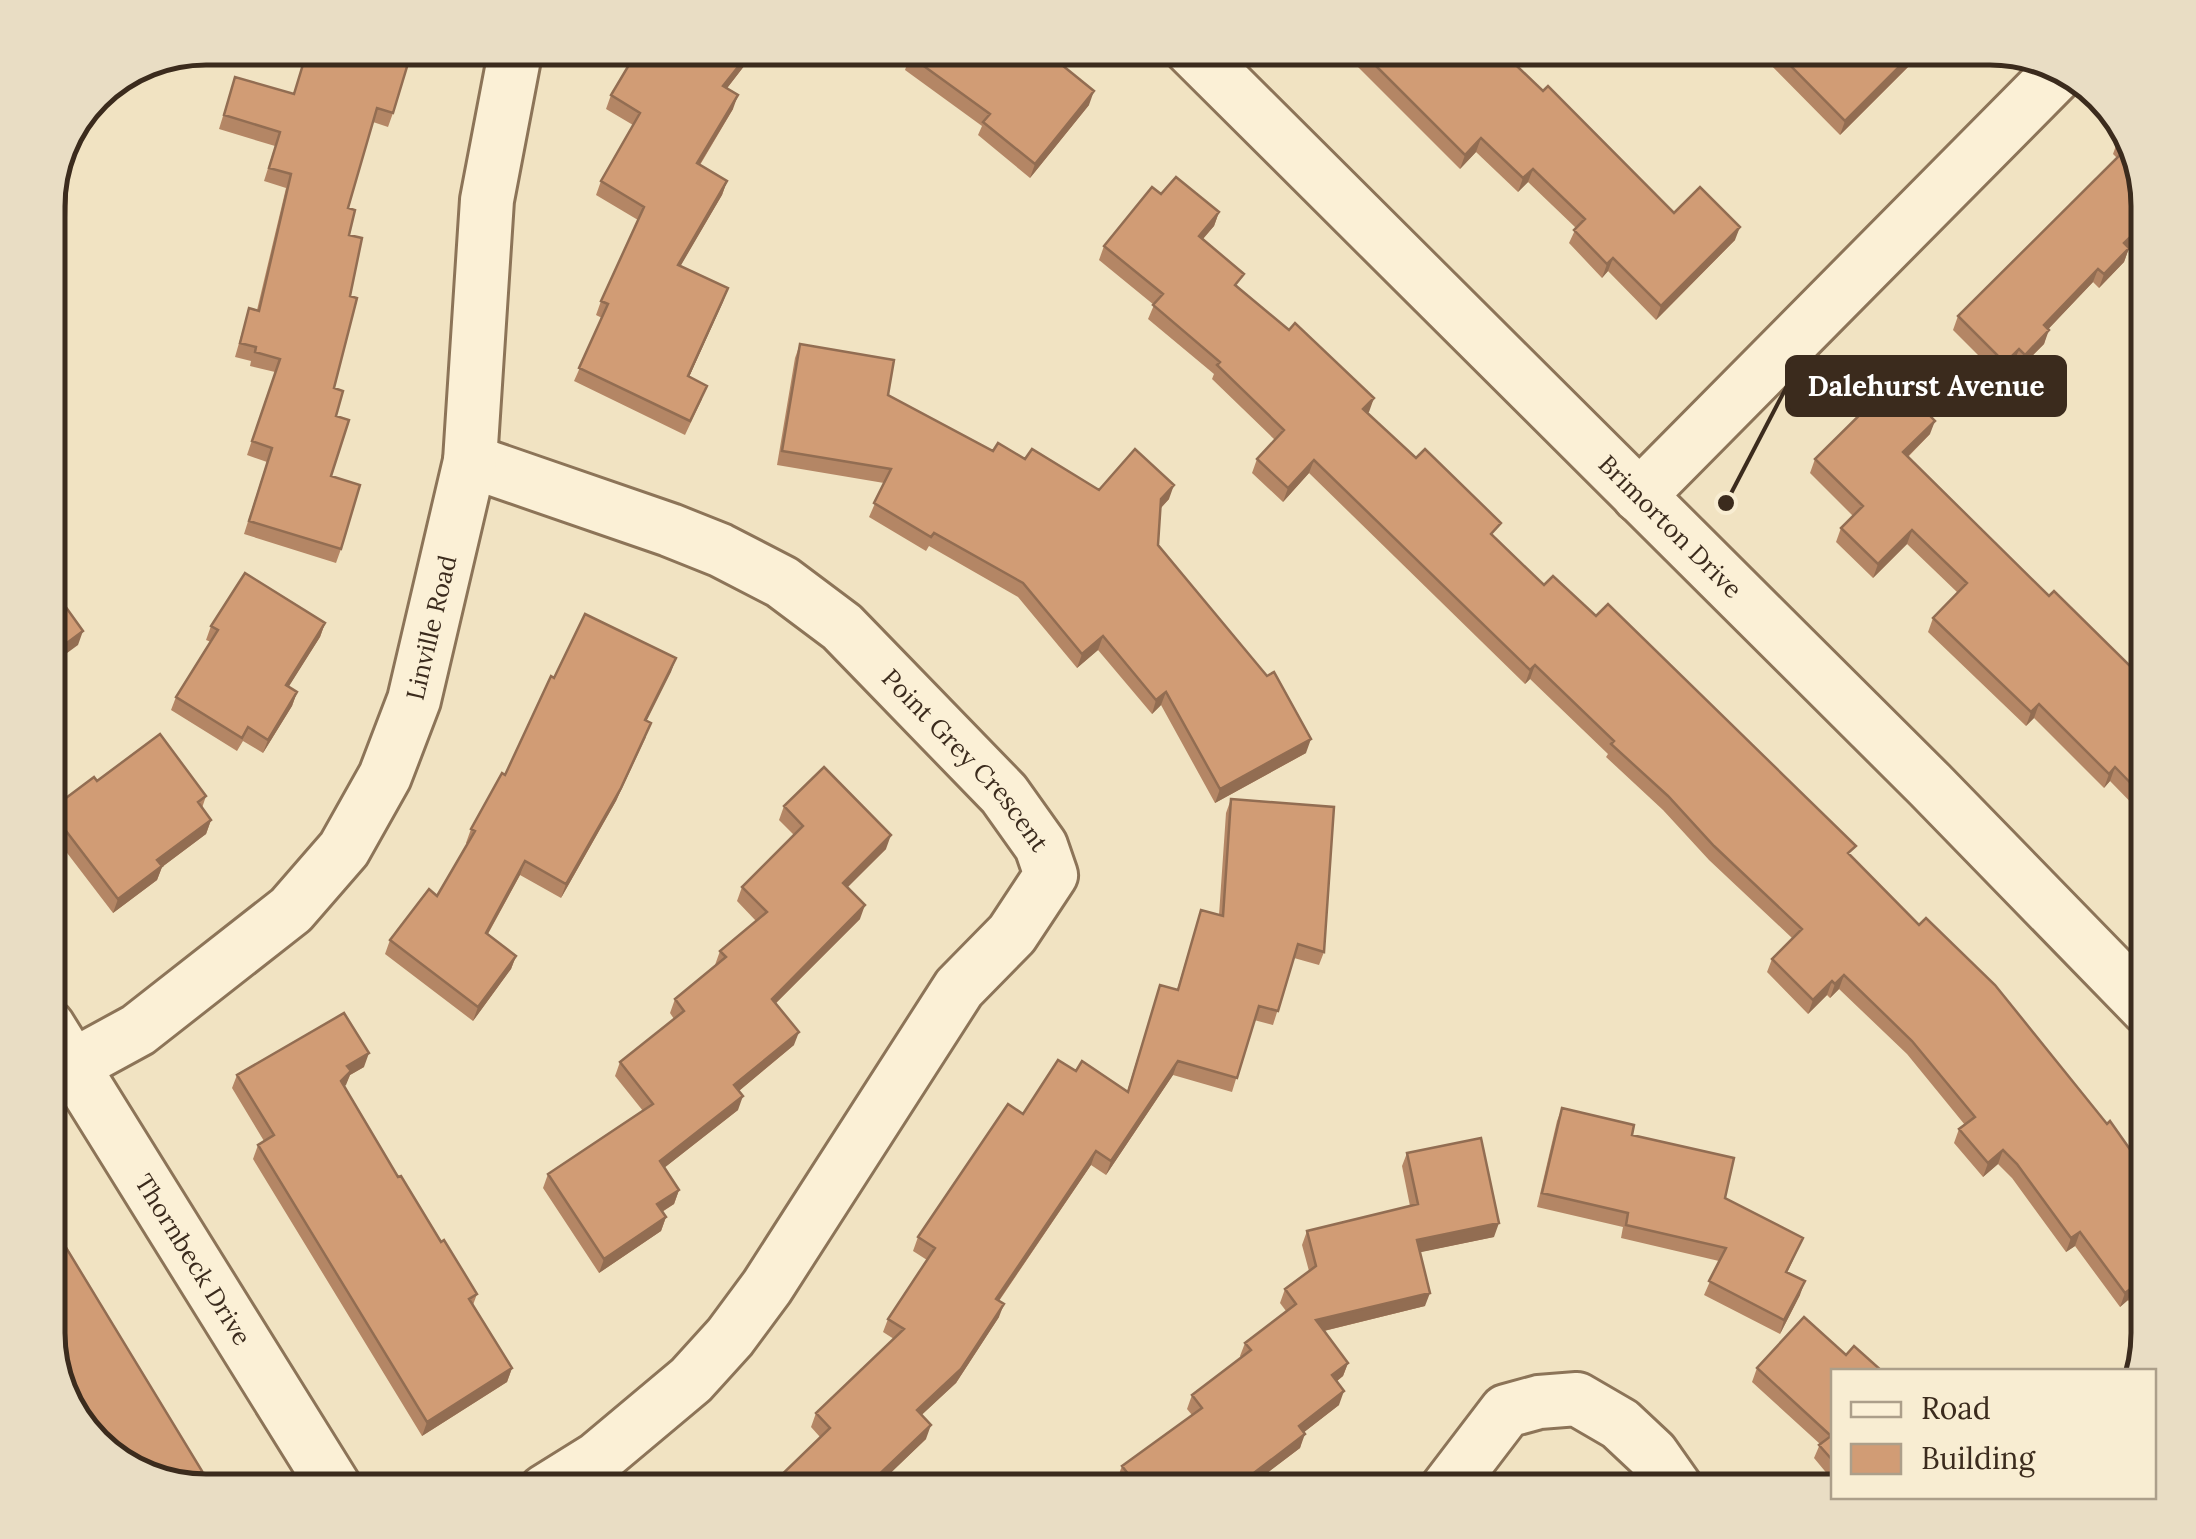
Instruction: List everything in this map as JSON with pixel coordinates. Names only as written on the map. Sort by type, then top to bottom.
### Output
[{"type":"street","name":"Linville Road","points":[[65,1045],[138,1030],[253,942],[291,910],[344,848],[385,776],[408,717],[470,461],[487,200],[513,65]]},
{"type":"street","name":"Brimorton Drive","points":[[1207,65],[2131,992]]},
{"type":"street","points":[[1639,496],[2051,80]]},
{"type":"street","name":"Point Grey Crescent","points":[[470,461],[670,530],[782,582],[842,627],[1004,794],[1042,846],[1051,875],[1012,934],[959,988],[768,1287],[730,1337],[690,1380],[574,1474]]},
{"type":"street","name":"Thornbeck Drive","points":[[65,1054],[326,1474]]},
{"type":"street","points":[[1459,1474],[1506,1411],[1540,1402],[1577,1399],[1620,1424],[1652,1454],[1666,1474]]},
{"type":"building","points":[[303,65],[407,65],[393,113],[377,108],[348,208],[355,210],[349,235],[362,238],[350,296],[357,298],[334,388],[343,391],[336,416],[349,420],[331,476],[360,485],[341,549],[249,521],[272,448],[252,441],[280,359],[240,343],[249,308],[259,311],[291,174],[269,168],[280,132],[224,115],[235,77],[294,94]]},
{"type":"building","points":[[629,65],[740,65],[723,86],[738,95],[697,163],[727,181],[678,265],[728,288],[688,376],[707,386],[690,421],[579,368],[608,304],[601,301],[644,207],[601,181],[640,113],[611,95]]},
{"type":"building","points":[[922,65],[1062,65],[1094,91],[1035,164],[983,122],[990,114]]},
{"type":"building","points":[[1375,65],[1516,65],[1543,91],[1548,86],[1674,213],[1700,187],[1740,227],[1661,306],[1613,258],[1607,264],[1574,230],[1585,219],[1533,169],[1523,178],[1481,138],[1465,155]]},
{"type":"building","points":[[1790,65],[1901,65],[1845,121]]},
{"type":"building","points":[[2121,154],[2131,206],[2131,236],[2124,243],[2129,248],[2104,274],[2098,269],[2044,325],[2049,330],[2025,355],[2019,349],[2005,363],[1958,316]]},
{"type":"building","points":[[1176,177],[1219,212],[1199,236],[1244,274],[1235,285],[1289,330],[1295,323],[1374,398],[1363,409],[1416,458],[1425,449],[1501,523],[1491,534],[1544,585],[1553,576],[1596,616],[1608,604],[1856,846],[1848,853],[1919,925],[1926,918],[1995,985],[2131,1151],[2131,1288],[2125,1293],[2080,1232],[2071,1238],[2003,1150],[1988,1163],[1959,1129],[1975,1117],[1912,1041],[1844,975],[1813,1000],[1772,959],[1802,929],[1535,665],[1530,670],[1314,460],[1288,488],[1257,459],[1284,430],[1217,365],[1220,362],[1153,305],[1163,294],[1104,246],[1152,187],[1161,194]]},
{"type":"building","points":[[800,344],[894,360],[888,395],[993,451],[998,443],[1025,459],[1032,449],[1099,490],[1135,449],[1174,485],[1161,499],[1158,545],[1267,676],[1274,672],[1311,739],[1220,789],[1166,692],[1156,700],[1103,636],[1082,654],[1023,583],[874,503],[891,469],[782,451]]},
{"type":"building","points":[[1895,380],[1935,421],[1903,452],[2049,596],[2054,591],[2131,667],[2131,783],[2115,767],[2109,774],[2039,704],[2031,712],[1933,618],[1967,583],[1912,530],[1878,564],[1841,528],[1863,506],[1815,459]]},
{"type":"building","points":[[245,573],[325,623],[286,685],[297,692],[268,740],[248,727],[242,738],[176,697],[218,630],[211,626]]},
{"type":"building","points":[[65,606],[83,631],[65,644]]},
{"type":"building","points":[[585,614],[676,658],[645,720],[651,723],[621,788],[566,884],[525,861],[486,933],[516,956],[478,1007],[390,940],[429,889],[437,896],[475,831],[471,829],[502,773],[505,775]]},
{"type":"building","points":[[160,734],[206,796],[198,802],[211,820],[157,860],[162,866],[118,899],[65,830],[65,799],[94,777],[97,781]]},
{"type":"building","points":[[824,767],[891,835],[843,883],[865,905],[772,999],[799,1032],[734,1085],[743,1096],[660,1161],[679,1190],[657,1204],[666,1217],[604,1259],[548,1174],[653,1104],[620,1062],[684,1011],[675,999],[726,957],[720,951],[767,912],[742,887],[803,826],[784,806]]},
{"type":"building","points":[[1231,799],[1334,807],[1324,952],[1298,944],[1278,1011],[1259,1006],[1237,1078],[1178,1061],[1111,1161],[1096,1151],[996,1299],[1004,1304],[961,1369],[917,1410],[931,1425],[879,1474],[782,1474],[830,1428],[816,1413],[904,1329],[888,1319],[935,1248],[918,1237],[1008,1104],[1023,1114],[1058,1060],[1076,1071],[1082,1061],[1128,1092],[1160,985],[1178,990],[1201,910],[1223,916]]},
{"type":"building","points":[[344,1013],[369,1053],[347,1066],[351,1071],[341,1081],[398,1177],[401,1176],[477,1294],[469,1299],[512,1368],[427,1422],[258,1145],[274,1135],[237,1075]]},
{"type":"building","points":[[1562,1108],[1634,1125],[1632,1135],[1734,1158],[1725,1198],[1803,1238],[1786,1272],[1805,1281],[1784,1320],[1709,1281],[1726,1248],[1626,1225],[1628,1213],[1542,1193]]},
{"type":"building","points":[[1481,1138],[1499,1223],[1417,1240],[1430,1293],[1316,1320],[1348,1363],[1332,1375],[1344,1391],[1299,1426],[1305,1434],[1253,1474],[1128,1474],[1122,1466],[1202,1408],[1192,1395],[1251,1350],[1245,1343],[1296,1304],[1285,1289],[1316,1266],[1307,1231],[1418,1204],[1407,1153]]},
{"type":"building","points":[[65,1246],[202,1471],[161,1467],[128,1450],[106,1433],[84,1404],[72,1378],[65,1342]]},
{"type":"building","points":[[1804,1317],[1846,1355],[1854,1346],[1880,1369],[1831,1369],[1831,1436],[1757,1368]]},
{"type":"building","points":[[1831,1436],[1831,1459],[1819,1445]]},
{"type":"place","name":"Dalehurst Avenue","points":[[1726,503]]}]
